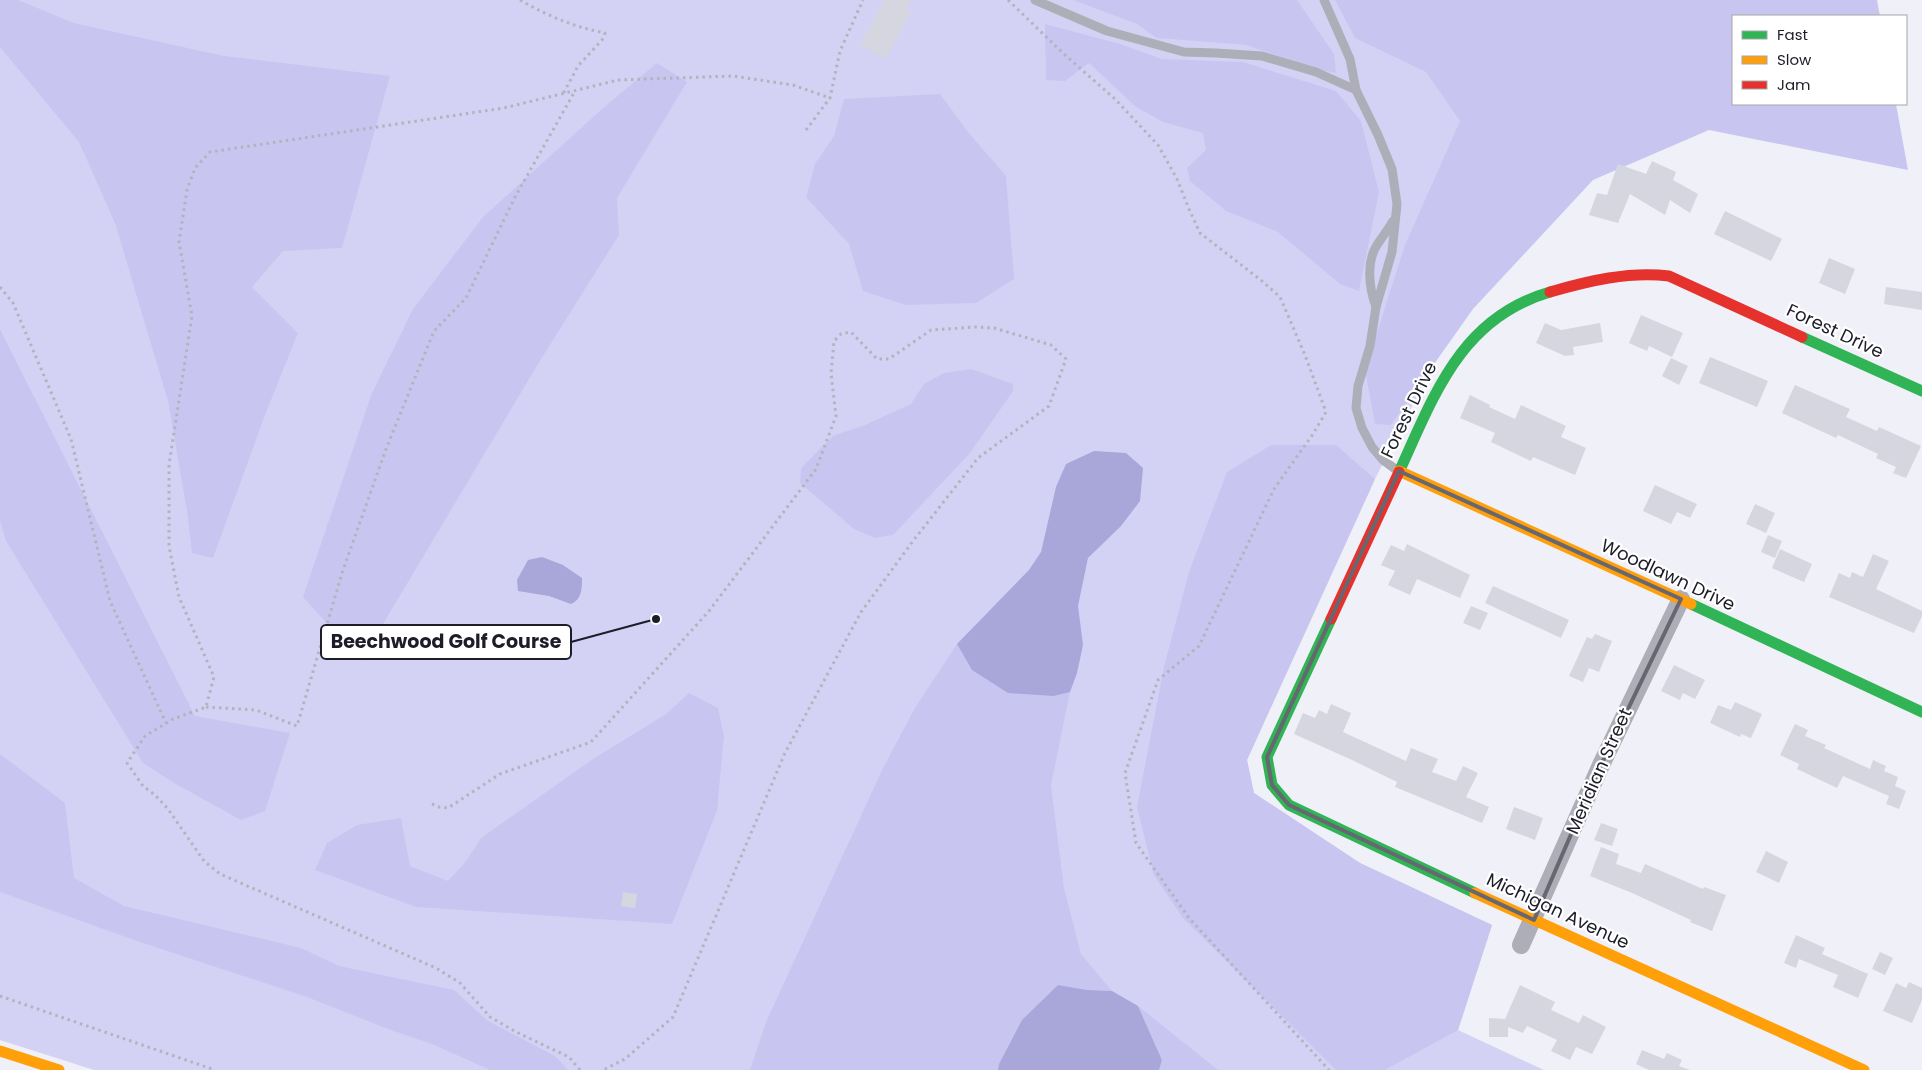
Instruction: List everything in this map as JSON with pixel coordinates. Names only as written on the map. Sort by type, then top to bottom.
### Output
[{"type":"street","name":"Forest Drive","points":[[1267,757],[1420,422],[1450,365],[1470,341],[1493,320],[1518,304],[1547,292],[1578,284],[1636,274],[1669,276],[1686,282],[1922,391]]},
{"type":"street","name":"Woodlawn Drive","points":[[1399,471],[1681,599],[1922,712]]},
{"type":"street","name":"Meridian Street","points":[[1521,945],[1534,920],[1601,765],[1681,599]]},
{"type":"street","name":"Michigan Avenue","points":[[1267,757],[1272,785],[1289,805],[1534,920],[1864,1070]]},
{"type":"street","points":[[0,1051],[59,1070]]},
{"type":"lane","points":[[1035,0],[1107,31],[1184,52],[1262,56],[1316,72],[1356,90]]},
{"type":"lane","points":[[1324,0],[1350,59],[1356,90],[1392,169],[1397,204],[1392,252],[1376,307],[1370,346],[1358,386],[1356,408],[1362,428],[1372,447],[1383,460],[1399,471]]},
{"type":"lane","points":[[1376,307],[1370,273],[1370,261],[1376,246],[1394,219]]},
{"type":"path","points":[[520,0],[546,15],[580,28],[605,33],[602,40],[578,66],[563,94]]},
{"type":"path","points":[[806,130],[830,98],[840,51],[863,0]]},
{"type":"path","points":[[1008,0],[1064,54],[1116,100],[1158,145],[1177,179],[1200,233],[1280,297],[1305,355],[1326,412],[1313,434],[1274,489],[1199,646],[1158,680],[1125,773],[1136,843],[1189,918],[1329,1070]]},
{"type":"path","points":[[206,707],[214,677],[179,597],[169,546],[169,465],[192,316],[179,242],[187,190],[195,168],[210,152],[504,108],[618,80],[733,76],[794,85],[830,98]]},
{"type":"path","points":[[575,91],[515,197],[466,298],[434,331],[386,450],[342,573],[297,726],[256,710],[206,707],[173,719],[145,736],[127,763],[143,786],[155,795],[168,810],[204,861],[220,874],[436,968],[460,983],[490,1017],[516,1032],[569,1057],[580,1070]]},
{"type":"path","points":[[0,287],[13,302],[71,439],[110,601],[166,723]]},
{"type":"path","points":[[432,804],[448,808],[500,774],[591,742],[709,611],[816,469],[836,416],[831,373],[834,341],[841,334],[851,332],[877,359],[889,359],[931,330],[975,327],[994,328],[1051,345],[1066,359],[1049,406],[978,458],[913,541],[861,612],[785,753],[672,1017],[625,1059],[603,1070]]},
{"type":"path","points":[[0,996],[215,1070]]},
{"type":"highlighted area","points":[[1399,471],[1681,599],[1601,765],[1534,920],[1289,805],[1272,785],[1267,757]]},
{"type":"shaded area","points":[[0,0],[1458,0],[1482,38],[1444,343],[1375,479],[1247,760],[1254,793],[1360,863],[1492,925],[1458,1030],[1544,1070],[94,1070],[0,1040]]},
{"type":"shaded area","points":[[0,0],[18,0],[74,23],[224,56],[390,76],[342,248],[283,251],[252,287],[298,333],[265,415],[213,558],[192,553],[187,511],[168,401],[115,223],[79,142],[0,47]]},
{"type":"shaded area","points":[[1073,0],[1297,0],[1334,54],[1336,73],[1317,69],[1246,45],[1157,38],[1137,24]]},
{"type":"shaded area","points":[[1335,0],[1877,0],[1880,15],[1732,15],[1732,105],[1896,105],[1908,170],[1709,130],[1593,180],[1473,309],[1391,425],[1375,424],[1365,370],[1405,245],[1460,121],[1426,72],[1355,38]]},
{"type":"shaded area","points":[[1045,24],[1120,44],[1162,59],[1243,62],[1336,91],[1361,121],[1379,192],[1359,291],[1340,284],[1278,232],[1226,211],[1190,181],[1187,168],[1206,150],[1203,133],[1163,122],[1136,107],[1089,63],[1065,81],[1046,80]]},
{"type":"shaded area","points":[[657,63],[687,82],[617,198],[619,235],[538,364],[361,661],[303,597],[372,393],[413,309],[483,217],[602,109]]},
{"type":"shaded area","points":[[940,94],[968,132],[1006,176],[1014,279],[976,303],[906,305],[863,291],[849,244],[806,197],[815,164],[834,136],[844,99]]},
{"type":"shaded area","points":[[0,329],[195,716],[290,733],[265,811],[241,820],[174,783],[143,763],[6,541],[0,521]]},
{"type":"shaded area","points":[[971,369],[1013,384],[1013,391],[970,453],[893,535],[875,538],[854,529],[800,483],[801,468],[833,436],[865,425],[911,404],[924,384],[944,373]]},
{"type":"shaded area","points":[[1271,445],[1336,445],[1375,479],[1247,760],[1254,793],[1360,863],[1492,925],[1458,1030],[1385,1070],[1336,1070],[1183,918],[1154,875],[1137,807],[1164,667],[1189,572],[1227,472]]},
{"type":"shaded area","points":[[1094,451],[1126,453],[1143,468],[1140,501],[1121,526],[1088,558],[1078,606],[1083,645],[1077,673],[1070,692],[1054,696],[1008,693],[972,670],[957,644],[1029,570],[1041,552],[1056,487],[1066,464]]},
{"type":"shaded area","points":[[542,557],[563,565],[582,578],[581,593],[575,602],[571,604],[549,596],[518,591],[517,580],[528,560]]},
{"type":"shaded area","points":[[957,644],[972,670],[1054,696],[1070,692],[1051,785],[1064,888],[1081,954],[1112,991],[1087,990],[1058,985],[999,1064],[998,1070],[750,1070],[766,1022],[883,768],[915,708]]},
{"type":"shaded area","points":[[689,693],[718,708],[724,736],[717,811],[672,924],[416,907],[315,870],[327,843],[357,825],[401,818],[410,866],[448,881],[467,860],[481,838],[593,759],[666,714]]},
{"type":"shaded area","points":[[0,754],[65,803],[74,878],[124,906],[301,948],[339,966],[454,990],[488,1021],[555,1056],[568,1070],[490,1070],[432,1044],[307,997],[137,941],[0,892]]},
{"type":"shaded area","points":[[1058,985],[1087,990],[1112,991],[1138,1006],[1162,1060],[1159,1070],[998,1070],[999,1064],[1022,1020]]},
{"type":"shaded area","points":[[1138,1006],[1218,1070],[1159,1070],[1162,1059]]},
{"type":"building","points":[[884,0],[911,0],[906,8],[912,11],[886,59],[860,45]]},
{"type":"building","points":[[1652,161],[1676,172],[1673,180],[1698,194],[1690,213],[1670,200],[1665,215],[1630,194],[1618,223],[1589,215],[1597,193],[1607,195],[1618,164],[1646,174]]},
{"type":"building","points":[[1725,211],[1782,239],[1771,261],[1714,234]]},
{"type":"building","points":[[1829,258],[1855,269],[1845,294],[1819,283]]},
{"type":"building","points":[[1886,287],[1922,292],[1922,310],[1884,304]]},
{"type":"building","points":[[1641,315],[1683,333],[1672,357],[1649,346],[1647,351],[1629,343]]},
{"type":"building","points":[[1545,323],[1561,330],[1600,323],[1603,342],[1573,347],[1574,355],[1565,356],[1536,343]]},
{"type":"building","points":[[1710,357],[1768,381],[1757,407],[1699,383]]},
{"type":"building","points":[[1671,358],[1688,366],[1679,385],[1662,376]]},
{"type":"building","points":[[1795,385],[1850,409],[1846,417],[1877,431],[1879,427],[1921,446],[1906,478],[1893,473],[1896,467],[1876,458],[1878,454],[1838,435],[1836,438],[1782,413]]},
{"type":"building","points":[[1470,395],[1490,405],[1489,407],[1515,419],[1521,405],[1566,426],[1561,437],[1586,448],[1575,475],[1533,457],[1531,461],[1491,442],[1495,433],[1460,418]]},
{"type":"building","points":[[1655,485],[1697,504],[1690,518],[1677,512],[1671,524],[1643,511]]},
{"type":"building","points":[[1755,504],[1775,513],[1766,533],[1746,524]]},
{"type":"building","points":[[1768,535],[1782,541],[1775,558],[1761,552]]},
{"type":"building","points":[[1407,544],[1470,575],[1460,598],[1417,579],[1410,595],[1388,585],[1395,571],[1381,565],[1391,545],[1404,551]]},
{"type":"building","points":[[1780,549],[1812,564],[1804,582],[1772,568]]},
{"type":"building","points":[[1873,554],[1889,561],[1876,589],[1922,611],[1922,616],[1914,633],[1829,597],[1839,573],[1850,578],[1852,572],[1863,577]]},
{"type":"building","points":[[1493,586],[1569,620],[1561,638],[1485,603]]},
{"type":"building","points":[[1471,606],[1488,613],[1480,630],[1463,623]]},
{"type":"building","points":[[1595,634],[1612,641],[1599,672],[1589,668],[1583,682],[1569,676],[1587,637],[1592,639]]},
{"type":"building","points":[[1674,665],[1705,680],[1695,699],[1683,693],[1680,700],[1661,691]]},
{"type":"building","points":[[1735,702],[1762,714],[1751,738],[1741,734],[1740,737],[1710,723],[1718,705],[1731,710]]},
{"type":"building","points":[[1331,704],[1351,713],[1343,732],[1406,761],[1411,748],[1438,759],[1432,772],[1456,781],[1463,766],[1478,773],[1466,797],[1489,807],[1482,823],[1395,787],[1397,782],[1294,734],[1303,713],[1315,718],[1319,710],[1327,714]]},
{"type":"building","points":[[1795,724],[1808,730],[1805,736],[1826,745],[1824,748],[1870,769],[1873,760],[1886,766],[1884,771],[1898,777],[1895,786],[1906,791],[1899,809],[1886,804],[1889,796],[1843,776],[1837,788],[1797,769],[1799,764],[1780,755]]},
{"type":"building","points":[[1514,807],[1543,818],[1535,840],[1506,829]]},
{"type":"building","points":[[1601,823],[1618,829],[1612,846],[1594,840]]},
{"type":"building","points":[[1601,847],[1619,854],[1616,864],[1641,873],[1645,864],[1703,889],[1704,887],[1726,895],[1712,931],[1632,893],[1590,876]]},
{"type":"building","points":[[1766,851],[1788,862],[1779,883],[1756,872]]},
{"type":"building","points":[[623,892],[637,894],[635,908],[621,906]]},
{"type":"building","points":[[1796,935],[1825,948],[1822,954],[1868,974],[1858,998],[1833,987],[1838,975],[1799,959],[1796,968],[1784,963]]},
{"type":"building","points":[[1880,952],[1893,958],[1885,975],[1872,969]]},
{"type":"building","points":[[1909,982],[1922,988],[1922,1000],[1912,1023],[1883,1011],[1896,983],[1906,988]]},
{"type":"building","points":[[1520,985],[1555,1002],[1551,1010],[1579,1023],[1583,1015],[1606,1027],[1592,1054],[1576,1047],[1570,1060],[1551,1051],[1557,1040],[1527,1026],[1523,1033],[1508,1027],[1508,1037],[1489,1037],[1489,1018],[1505,1019]]},
{"type":"building","points":[[1642,1050],[1664,1059],[1667,1053],[1682,1060],[1679,1066],[1690,1070],[1649,1070],[1636,1064]]},
{"type":"traffic: fast","points":[[1399,472],[1438,389],[1454,363],[1472,340],[1493,320],[1519,304],[1550,292]]},
{"type":"traffic: fast","points":[[1802,337],[1922,391]]},
{"type":"traffic: fast","points":[[1691,604],[1922,712]]},
{"type":"traffic: fast","points":[[1331,619],[1267,757],[1272,785],[1289,805],[1475,893]]},
{"type":"traffic: slow","points":[[1399,471],[1691,604]]},
{"type":"traffic: slow","points":[[1475,893],[1864,1070]]},
{"type":"traffic: slow","points":[[0,1051],[59,1070]]},
{"type":"traffic: jam","points":[[1550,292],[1609,278],[1639,275],[1669,276],[1802,337]]},
{"type":"traffic: jam","points":[[1331,619],[1399,472]]},
{"type":"place","name":"Beechwood Golf Course","points":[[656,619]]}]
